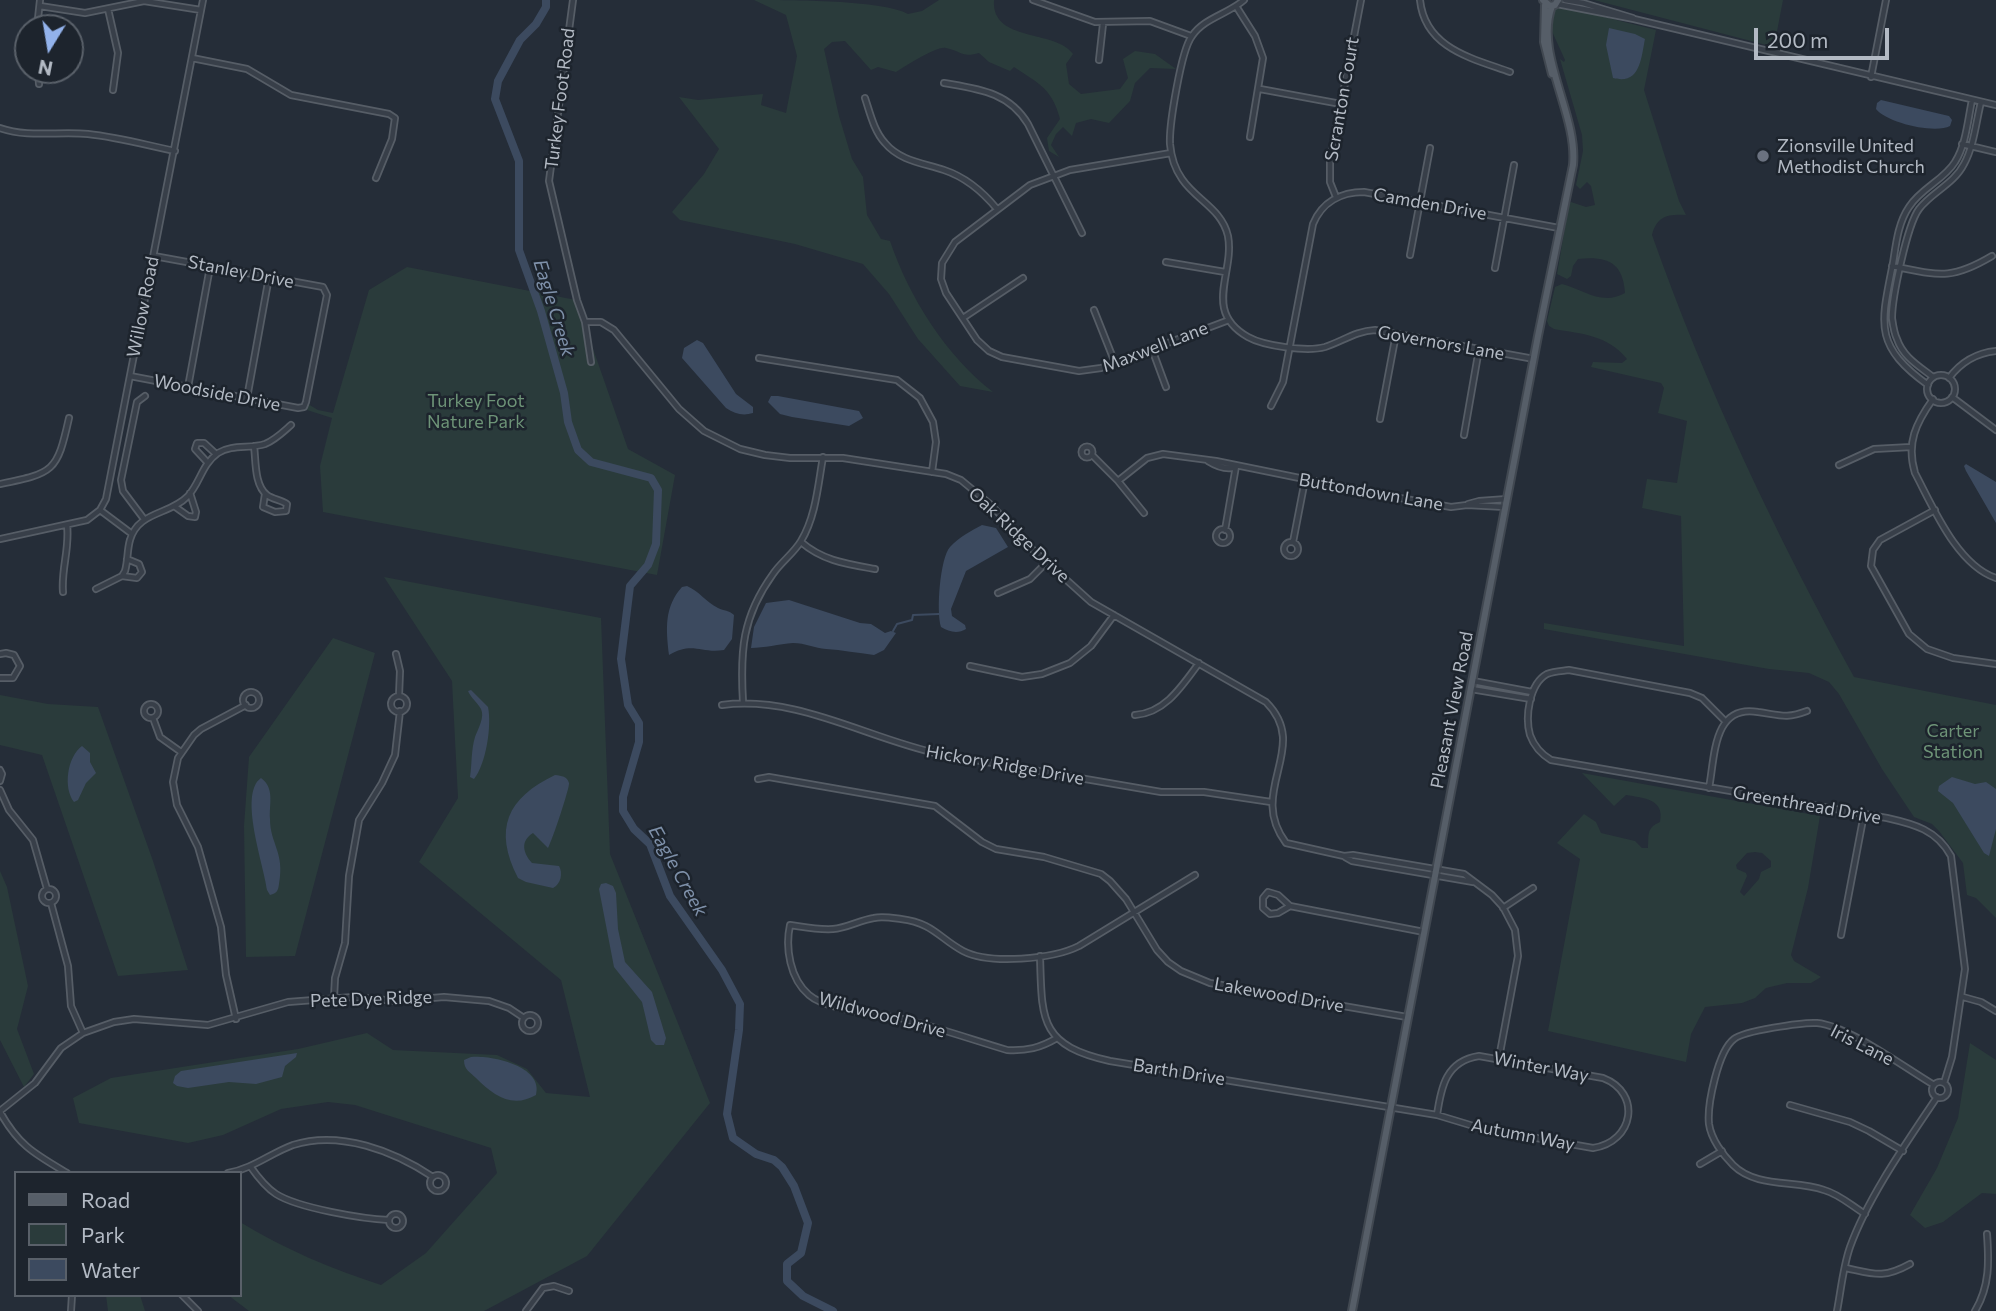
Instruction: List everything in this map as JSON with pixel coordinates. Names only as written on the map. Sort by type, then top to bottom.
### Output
[{"type":"main road","name":"Pleasant View Road","points":[[1352,1311],[1575,148],[1550,47],[1549,2]]},
{"type":"street","points":[[40,3],[85,13],[144,0],[201,10]]},
{"type":"street","name":"Willow Road","points":[[100,510],[106,499],[203,0]]},
{"type":"street","name":"Turkey Foot Road","points":[[573,0],[549,181],[573,287],[584,322],[591,362]]},
{"type":"street","points":[[1033,0],[1102,24],[1150,21],[1191,36]]},
{"type":"street","points":[[1229,320],[1222,298],[1228,243],[1223,223],[1215,210],[1181,178],[1171,153],[1170,134],[1185,49],[1191,36],[1210,20],[1244,0]]},
{"type":"street","name":"Scranton Court","points":[[1336,197],[1330,182],[1329,169],[1361,0]]},
{"type":"street","points":[[1420,0],[1426,25],[1440,42],[1460,53],[1510,72]]},
{"type":"street","points":[[1565,0],[1581,1],[1634,19]]},
{"type":"street","points":[[1871,76],[1886,0]]},
{"type":"street","points":[[1549,2],[1634,19],[1996,106]]},
{"type":"street","points":[[1236,6],[1255,36],[1262,52],[1264,67],[1250,137]]},
{"type":"street","points":[[108,9],[118,53],[113,90]]},
{"type":"street","points":[[1099,60],[1102,24]]},
{"type":"street","points":[[192,58],[252,70],[279,90],[291,95],[389,114],[395,118],[392,139],[376,178]]},
{"type":"street","points":[[944,83],[995,94],[1011,103],[1023,116],[1082,233]]},
{"type":"street","points":[[1260,89],[1341,104]]},
{"type":"street","points":[[865,98],[874,127],[888,147],[909,160],[961,178],[979,190],[997,209]]},
{"type":"street","points":[[1928,385],[1898,360],[1886,338],[1884,309],[1900,228],[1906,211],[1919,195],[1950,169],[1958,157],[1972,100]]},
{"type":"street","points":[[1933,377],[1907,356],[1895,336],[1892,316],[1908,232],[1925,202],[1960,172],[1968,157],[1981,102]]},
{"type":"street","points":[[0,128],[23,133],[102,136],[175,150]]},
{"type":"street","points":[[1962,144],[1996,152]]},
{"type":"street","points":[[1410,255],[1430,148]]},
{"type":"street","name":"Maxwell Lane","points":[[1171,153],[1086,167],[1053,175],[1030,186],[955,242],[942,263],[943,286],[983,346],[1002,357],[1088,372],[1229,320]]},
{"type":"street","points":[[1495,268],[1514,165]]},
{"type":"street","name":"Camden Drive","points":[[1336,197],[1350,192],[1364,192],[1559,228]]},
{"type":"street","points":[[1271,406],[1282,388],[1313,225],[1323,208],[1336,197]]},
{"type":"street","name":"Stanley Drive","points":[[154,256],[326,290],[314,366],[304,407]]},
{"type":"street","points":[[1892,266],[1935,274],[1953,274],[1992,256]]},
{"type":"street","points":[[1166,262],[1225,272]]},
{"type":"street","points":[[188,387],[210,267]]},
{"type":"street","points":[[247,398],[269,277]]},
{"type":"street","points":[[963,318],[1023,278]]},
{"type":"street","points":[[1094,310],[1115,363]]},
{"type":"street","name":"Governors Lane","points":[[1229,320],[1238,331],[1250,338],[1290,347],[1323,348],[1364,331],[1396,334],[1534,359]]},
{"type":"street","name":"Oak Ridge Drive","points":[[584,322],[601,322],[614,330],[679,409],[704,431],[740,449],[765,456],[844,458],[946,474],[961,480],[1091,601],[1248,691],[1275,711],[1284,731],[1282,754],[1271,802]]},
{"type":"street","points":[[1380,419],[1396,334]]},
{"type":"street","points":[[1152,349],[1166,387]]},
{"type":"street","points":[[1464,435],[1479,349]]},
{"type":"street","points":[[1949,378],[1967,360],[1996,351]]},
{"type":"street","points":[[759,358],[897,380],[920,398],[933,422],[936,442],[932,472]]},
{"type":"street","points":[[1942,375],[1949,378],[1954,386],[1952,397],[1944,402],[1933,400],[1928,392],[1928,385],[1933,377],[1942,375]]},
{"type":"street","name":"Woodside Drive","points":[[130,376],[304,407]]},
{"type":"street","points":[[144,519],[121,485],[137,402],[145,396]]},
{"type":"street","points":[[1952,397],[1996,430]]},
{"type":"street","points":[[1933,400],[1915,427],[1911,447],[1915,473],[1963,556],[1976,568],[1996,578]]},
{"type":"street","points":[[0,484],[37,476],[52,467],[62,449],[69,418]]},
{"type":"street","points":[[96,589],[122,576],[132,534],[144,519],[174,506],[190,493],[207,462],[216,454],[273,440],[291,425]]},
{"type":"street","points":[[207,462],[195,449],[197,443],[204,443],[216,454]]},
{"type":"street","points":[[254,446],[257,474],[265,494],[263,507],[275,512],[286,511],[287,504],[265,494]]},
{"type":"street","points":[[1839,464],[1874,449],[1911,447]]},
{"type":"street","name":"Buttondown Lane","points":[[1118,481],[1147,458],[1163,454],[1216,461],[1451,507],[1506,507]]},
{"type":"street","points":[[1091,455],[1118,481],[1144,513]]},
{"type":"street","points":[[743,702],[742,646],[752,608],[775,572],[801,542],[813,514],[822,457]]},
{"type":"street","points":[[1225,530],[1237,466]]},
{"type":"street","points":[[1293,542],[1305,480]]},
{"type":"street","points":[[174,506],[188,516],[195,517],[190,493]]},
{"type":"street","points":[[1467,505],[1479,501],[1508,499]]},
{"type":"street","points":[[0,539],[88,520],[100,510],[132,534]]},
{"type":"street","points":[[1935,510],[1880,540],[1873,550],[1871,566],[1909,634],[1927,649],[1996,664]]},
{"type":"street","points":[[63,592],[62,579],[69,537],[67,525]]},
{"type":"street","points":[[801,542],[812,552],[828,559],[875,569]]},
{"type":"street","points":[[122,576],[137,578],[142,572],[139,565],[127,559]]},
{"type":"street","points":[[998,593],[1030,579],[1047,562]]},
{"type":"street","points":[[970,666],[1022,677],[1042,674],[1070,663],[1091,646],[1114,615]]},
{"type":"street","points":[[0,654],[14,655],[20,666],[13,678],[0,678]]},
{"type":"street","points":[[396,654],[400,671],[399,696]]},
{"type":"street","points":[[1135,715],[1158,708],[1171,699],[1199,663]]},
{"type":"street","points":[[1473,681],[1532,692],[1547,674],[1569,670],[1690,693],[1702,698],[1725,721]]},
{"type":"street","points":[[1471,689],[1531,699]]},
{"type":"street","name":"Greenthread Drive","points":[[1532,692],[1528,725],[1530,737],[1542,755],[1550,760],[1917,825],[1943,842],[1951,856],[1965,969],[1952,1058],[1944,1083]]},
{"type":"street","points":[[399,696],[407,704],[405,709],[400,711],[392,705],[394,698],[399,696]]},
{"type":"street","name":"Hickory Ridge Drive","points":[[722,705],[743,702],[826,716],[908,747],[940,754],[1161,792],[1204,792],[1271,802]]},
{"type":"street","points":[[236,1019],[225,967],[221,927],[198,846],[175,797],[174,772],[181,752],[201,729],[246,705]]},
{"type":"street","points":[[1709,788],[1718,741],[1725,721],[1744,710],[1791,717],[1807,710]]},
{"type":"street","points":[[334,998],[335,978],[345,943],[349,876],[359,820],[382,783],[395,755],[400,711]]},
{"type":"street","points":[[153,718],[160,737],[181,752]]},
{"type":"street","points":[[0,770],[0,781]]},
{"type":"street","name":"Lakewood Drive","points":[[758,779],[769,777],[935,806],[982,842],[996,849],[1054,859],[1101,874],[1110,881],[1134,913],[1157,950],[1168,962],[1196,979],[1210,984],[1407,1017]]},
{"type":"street","points":[[0,790],[9,810],[33,840],[47,889],[55,893],[55,900],[51,903]]},
{"type":"street","points":[[1271,802],[1272,818],[1286,843],[1344,856],[1353,855],[1464,874],[1492,895],[1515,930],[1518,956],[1499,1058]]},
{"type":"street","points":[[1841,935],[1864,814]]},
{"type":"street","name":"Wildwood Drive","points":[[1057,1038],[1036,1049],[1007,1049],[906,1020],[826,1004],[810,997],[793,973],[788,936],[790,925],[832,929],[848,927],[875,917],[902,919],[939,932],[964,951],[990,958],[1058,955],[1195,875]]},
{"type":"street","points":[[1503,908],[1533,888]]},
{"type":"street","points":[[47,889],[42,898],[51,903]]},
{"type":"street","points":[[1290,906],[1270,914],[1263,908],[1263,898],[1268,892],[1278,895],[1290,906],[1424,932]]},
{"type":"street","points":[[51,903],[68,966],[71,1006],[83,1033]]},
{"type":"street","points":[[1040,956],[1042,1005],[1045,1017],[1057,1038]]},
{"type":"street","name":"Pete Dye Ridge","points":[[0,1112],[35,1083],[61,1048],[83,1033],[114,1022],[134,1019],[208,1025],[288,1002],[353,997],[396,1001],[456,998],[489,1001],[509,1008],[524,1018]]},
{"type":"street","points":[[1963,997],[1981,1002],[1996,1011]]},
{"type":"street","name":"Iris Lane","points":[[1865,1214],[1824,1189],[1749,1177],[1735,1168],[1722,1151],[1709,1124],[1719,1061],[1734,1038],[1802,1023],[1819,1024],[1853,1037],[1934,1085]]},
{"type":"street","name":"Barth Drive","points":[[1057,1038],[1078,1053],[1110,1061],[1391,1108]]},
{"type":"street","name":"Winter Way","points":[[1437,1115],[1441,1087],[1448,1072],[1471,1057],[1499,1058],[1603,1078],[1621,1090],[1627,1106]]},
{"type":"street","points":[[1837,1311],[1854,1238],[1865,1214],[1937,1097],[1947,1095],[1948,1087],[1944,1083],[1934,1085],[1933,1091],[1937,1097]]},
{"type":"street","points":[[1790,1105],[1850,1122],[1903,1151]]},
{"type":"street","name":"Autumn Way","points":[[1391,1108],[1437,1115],[1480,1128],[1593,1148],[1610,1144],[1624,1132],[1629,1113],[1627,1106]]},
{"type":"street","points":[[0,1112],[25,1147],[64,1171]]},
{"type":"street","points":[[234,1171],[292,1145],[329,1139],[357,1144],[408,1161],[433,1177]]},
{"type":"street","points":[[1700,1164],[1722,1151]]},
{"type":"street","points":[[250,1166],[265,1186],[281,1197],[357,1216],[389,1220]]},
{"type":"street","points":[[1975,1311],[1985,1289],[1990,1267],[1987,1234]]},
{"type":"street","points":[[1846,1268],[1884,1274],[1894,1273],[1910,1264]]},
{"type":"street","points":[[526,1311],[535,1295],[543,1288],[554,1286],[569,1291]]},
{"type":"street","points":[[184,1297],[198,1311]]},
{"type":"green space","points":[[754,0],[858,3],[896,9],[908,14],[922,11],[939,0],[994,0],[996,14],[1003,23],[1026,34],[1065,46],[1073,54],[1066,64],[1069,84],[1081,94],[1120,89],[1128,78],[1123,59],[1135,51],[1155,54],[1176,69],[1150,68],[1135,83],[1130,101],[1109,123],[1091,119],[1076,123],[1072,136],[1063,127],[1051,145],[1059,157],[1049,151],[1047,138],[1060,119],[1053,100],[1049,93],[1014,67],[1010,71],[989,62],[979,53],[965,54],[941,48],[896,72],[878,67],[871,70],[845,41],[832,42],[824,49],[852,159],[863,177],[867,215],[881,239],[890,241],[908,283],[931,324],[960,361],[993,392],[960,386],[918,339],[889,294],[863,264],[795,244],[680,220],[672,212],[704,174],[719,149],[679,97],[698,100],[763,94],[761,105],[786,113],[797,56],[786,15]]},
{"type":"green space","points":[[1594,0],[1783,0],[1774,47]]},
{"type":"green space","name":"Carter Station","points":[[1561,6],[1656,30],[1644,90],[1679,201],[1686,215],[1674,215],[1660,220],[1652,235],[1695,349],[1744,460],[1797,570],[1854,677],[1996,705],[1996,918],[1976,898],[1967,895],[1963,863],[1932,824],[1914,817],[1829,682],[1809,673],[1769,669],[1544,629],[1544,623],[1684,646],[1681,516],[1642,508],[1647,479],[1677,483],[1687,421],[1658,413],[1664,388],[1661,383],[1591,367],[1593,362],[1622,363],[1627,359],[1612,345],[1584,334],[1554,329],[1547,321],[1555,287],[1562,284],[1593,296],[1609,298],[1625,293],[1621,274],[1612,263],[1605,260],[1578,259],[1567,279],[1557,274],[1569,204],[1571,202],[1586,207],[1595,205],[1591,186],[1587,182],[1580,189],[1576,185],[1583,151],[1582,135],[1560,59],[1564,62],[1565,60],[1550,27],[1554,9]]},
{"type":"green space","name":"Turkey Foot Nature Park","points":[[407,267],[576,300],[628,449],[675,475],[657,575],[323,512],[320,466],[332,418],[304,409],[308,404],[318,410],[333,413],[369,290]]},
{"type":"green space","points":[[384,577],[601,618],[610,854],[710,1103],[587,1256],[484,1311],[249,1311],[231,1297],[242,1297],[242,1223],[309,1258],[381,1285],[426,1253],[497,1173],[491,1148],[355,1105],[328,1102],[281,1109],[223,1135],[188,1143],[79,1123],[73,1098],[111,1078],[298,1049],[367,1033],[393,1050],[497,1055],[527,1069],[546,1093],[590,1097],[561,980],[419,862],[458,798],[452,681]]},
{"type":"green space","points":[[333,638],[375,653],[295,956],[246,957],[244,826],[249,757]]},
{"type":"green space","points":[[0,695],[48,704],[98,707],[153,861],[188,970],[118,976],[42,755],[0,745]]},
{"type":"green space","points":[[1582,773],[1820,816],[1808,888],[1791,955],[1794,961],[1821,977],[1811,983],[1787,983],[1766,988],[1755,998],[1742,1003],[1705,1007],[1691,1034],[1686,1062],[1548,1031],[1580,859],[1557,843],[1584,814],[1596,822],[1601,833],[1635,841],[1642,848],[1648,848],[1650,829],[1660,822],[1659,808],[1652,801],[1626,795],[1614,806]],"holes":[[[1747,853],[1762,853],[1771,861],[1771,867],[1761,872],[1759,879],[1744,896],[1740,892],[1747,876],[1737,869],[1736,865]]]},
{"type":"green space","points":[[0,871],[7,887],[28,986],[17,1029],[34,1074],[24,1087],[0,1040]]},
{"type":"green space","points":[[1970,1043],[1996,1060],[1996,1194],[1982,1193],[1943,1222],[1925,1228],[1910,1215],[1937,1168],[1958,1118]]},
{"type":"green space","points":[[106,1297],[141,1297],[145,1311],[108,1311]]},
{"type":"water","points":[[1609,28],[1645,39],[1638,69],[1629,78],[1613,78],[1606,45]]},
{"type":"water","points":[[1881,100],[1949,116],[1952,120],[1950,126],[1934,129],[1900,123],[1876,109]]},
{"type":"water","points":[[697,340],[703,343],[736,394],[753,407],[753,413],[739,414],[726,408],[682,358],[684,348]]},
{"type":"water","points":[[771,396],[859,411],[863,418],[849,426],[792,417],[780,414],[768,402]]},
{"type":"water","points":[[1966,464],[1996,482],[1996,523],[1966,471]]},
{"type":"water","points":[[982,525],[996,528],[1008,547],[966,571],[951,609],[952,616],[965,625],[966,629],[960,632],[950,631],[941,627],[939,610],[944,562],[954,543]]},
{"type":"water","points":[[687,586],[714,606],[734,615],[732,639],[724,650],[691,648],[669,655],[669,610],[682,587]]},
{"type":"water","points":[[789,600],[860,623],[871,624],[885,633],[896,633],[884,650],[874,655],[797,643],[751,648],[754,627],[766,603]]},
{"type":"water","points":[[471,690],[488,707],[489,715],[485,755],[474,779],[470,777],[473,747],[482,716],[481,709],[468,691]]},
{"type":"water","points":[[82,746],[90,753],[90,762],[96,773],[74,802],[68,789],[68,773],[73,757]]},
{"type":"water","points":[[555,775],[566,778],[569,783],[548,848],[533,833],[526,840],[524,847],[532,863],[559,866],[560,878],[553,888],[518,878],[506,844],[506,830],[509,817],[525,794]]},
{"type":"water","points":[[1952,777],[1975,784],[1986,782],[1996,789],[1996,829],[1989,856],[1984,853],[1953,803],[1938,791],[1939,786]]},
{"type":"water","points":[[261,778],[270,791],[271,828],[280,864],[278,888],[270,895],[252,814],[255,786]]},
{"type":"water","points":[[601,884],[613,886],[616,893],[618,929],[625,962],[652,992],[666,1038],[664,1045],[656,1045],[651,1040],[642,1002],[614,967],[599,889]]},
{"type":"water","points":[[297,1053],[285,1066],[282,1077],[256,1084],[229,1082],[188,1088],[173,1083],[175,1076],[181,1071]]},
{"type":"water","points":[[471,1057],[491,1058],[514,1064],[532,1077],[536,1085],[536,1095],[519,1101],[496,1095],[466,1069],[464,1060]]},
{"type":"waterway","name":"Eagle Creek","points":[[546,0],[546,7],[536,24],[520,40],[498,81],[495,99],[519,161],[519,250],[541,311],[564,393],[568,422],[578,450],[591,462],[651,478],[658,490],[656,544],[648,565],[630,586],[621,659],[628,705],[639,723],[639,742],[623,797],[623,811],[634,829],[650,844],[670,896],[722,970],[740,1004],[727,1114],[733,1138],[756,1154],[774,1160],[794,1186],[808,1223],[801,1253],[787,1264],[787,1281],[803,1296],[833,1311]]},
{"type":"waterway","points":[[893,631],[897,624],[912,620],[913,615],[939,614]]},
{"type":"place","name":"Zionsville United Methodist Church","points":[[1763,156]]}]
